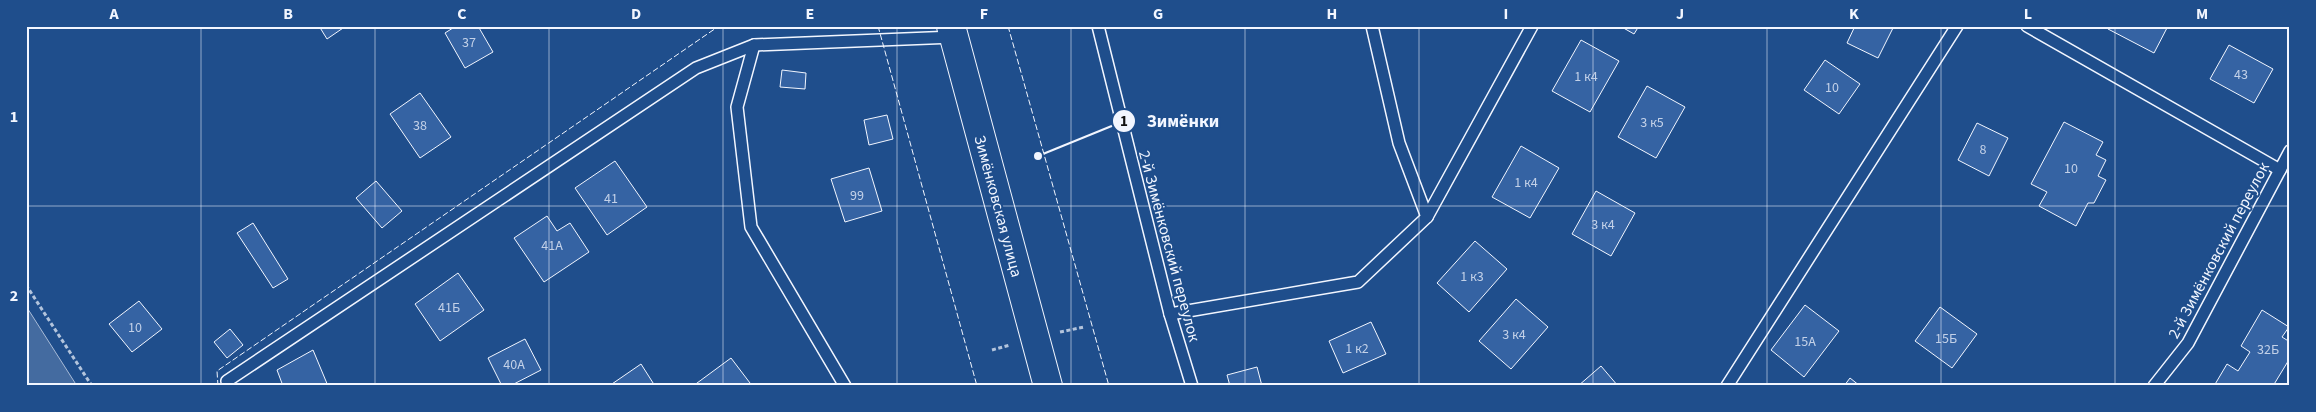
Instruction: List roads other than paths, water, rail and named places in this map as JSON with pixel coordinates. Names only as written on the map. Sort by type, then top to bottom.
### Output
[{"type":"main road","name":"Зимёнковская улица","points":[[952,32],[1048,386]]},
{"type":"lane","name":"2-й Зимёнковский переулок","points":[[1098,26],[1170,314],[1192,386]]},
{"type":"lane","points":[[1372,26],[1399,143],[1427,217]]},
{"type":"lane","points":[[1170,314],[1358,282],[1427,217],[1532,26]]},
{"type":"lane","points":[[1727,386],[1957,26]]},
{"type":"lane","points":[[2027,26],[2280,170]]},
{"type":"lane","points":[[228,386],[227,381],[696,68],[754,45],[952,32]]},
{"type":"lane","points":[[754,45],[737,106],[751,227],[845,386]]},
{"type":"lane","name":"2-й Зимёнковский переулок","points":[[2154,386],[2188,343],[2290,151]]},
{"type":"water","points":[[26,306],[77,386],[26,386]]},
{"type":"place","name":"Зимёнки","points":[[1038,156]]}]
